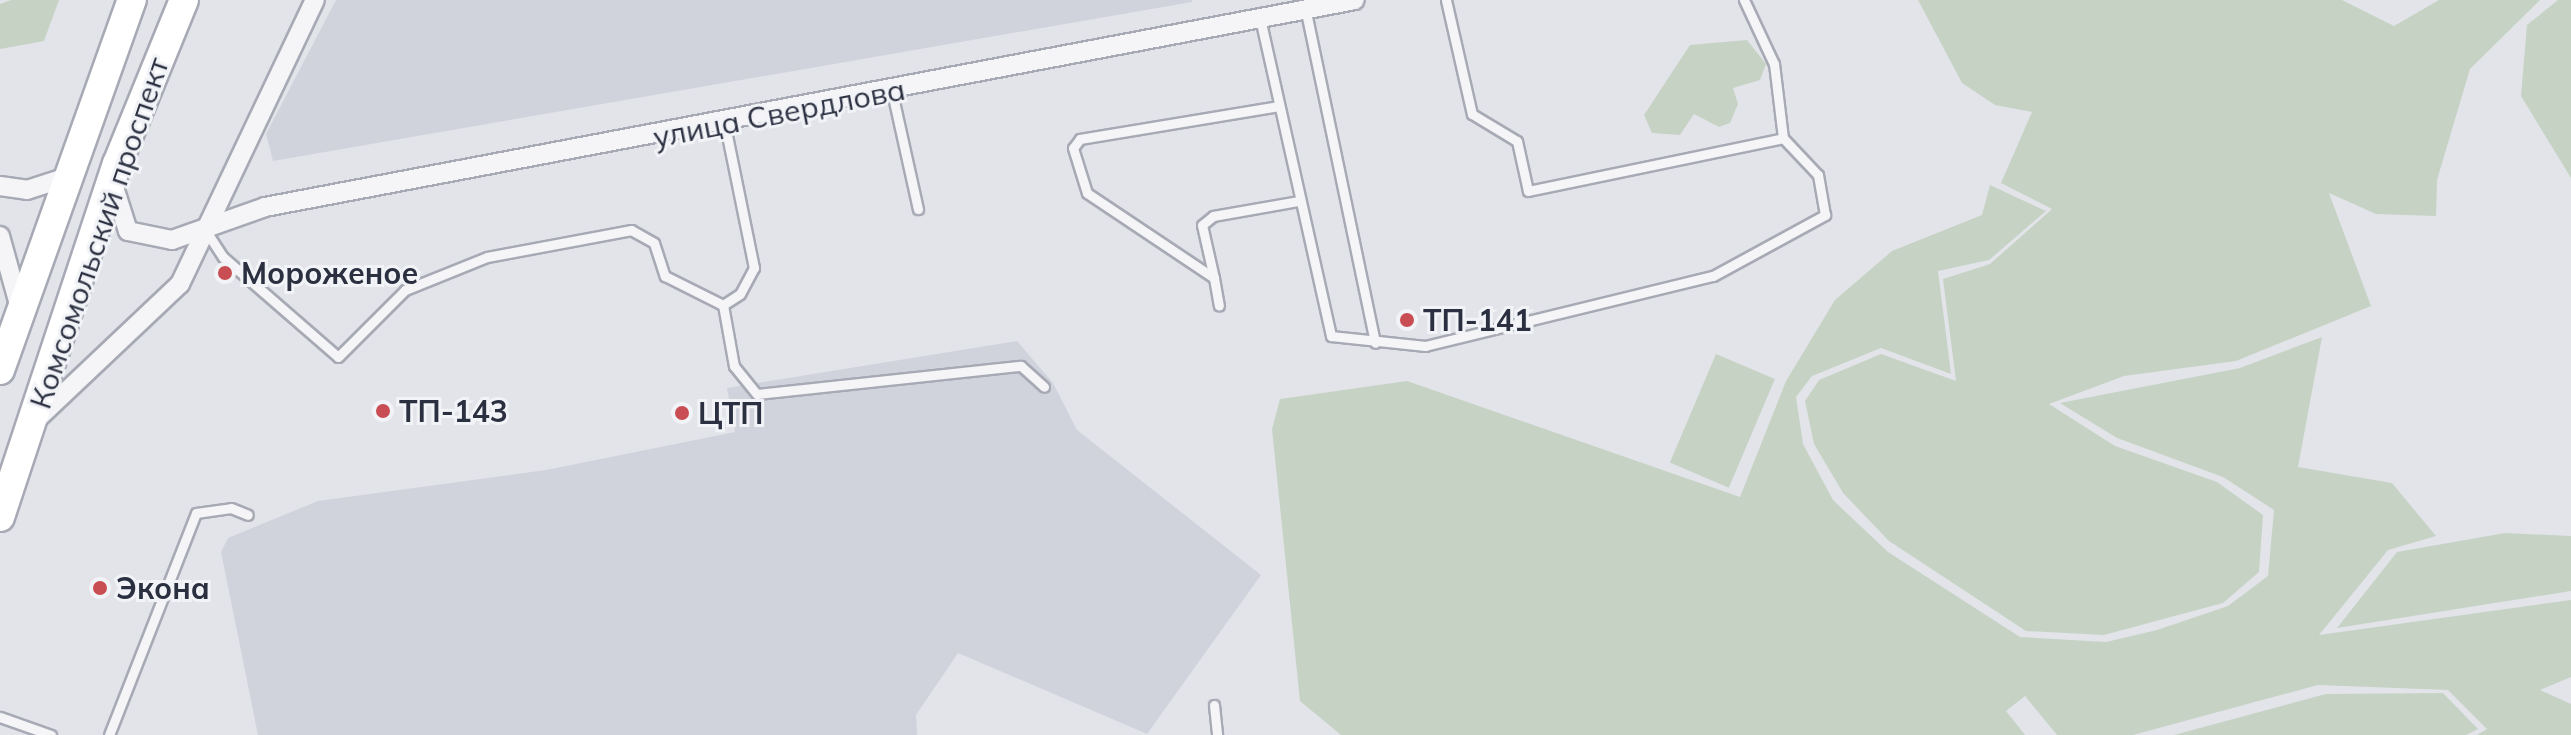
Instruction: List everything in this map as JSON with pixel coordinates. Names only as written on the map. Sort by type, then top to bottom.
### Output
[{"type":"main road","name":"Комсомольский проспект","points":[[0,370],[63,178],[132,0]]},
{"type":"main road","name":"Комсомольский проспект","points":[[0,517],[112,179],[184,0]]},
{"type":"street","name":"Комсомольский проспект","points":[[34,422],[180,284],[204,227],[315,0]]},
{"type":"street","name":"улица Свердлова","points":[[112,179],[120,219],[141,238],[172,240],[265,207],[725,125],[1355,0]]},
{"type":"street","points":[[0,186],[27,190],[63,178]]},
{"type":"street","points":[[0,236],[20,308]]},
{"type":"lane","points":[[1446,0],[1472,114],[1517,141],[1528,191],[1783,138]]},
{"type":"lane","points":[[1259,17],[1298,201],[1331,336],[1425,346],[1713,276],[1825,215],[1818,175],[1783,138],[1774,64],[1744,0]]},
{"type":"lane","points":[[1306,12],[1375,343]]},
{"type":"lane","points":[[892,92],[918,209]]},
{"type":"lane","points":[[1214,278],[1087,193],[1073,148],[1080,139],[1279,106]]},
{"type":"lane","points":[[723,305],[740,294],[754,268],[725,125]]},
{"type":"lane","points":[[1219,306],[1202,225],[1213,216],[1298,201]]},
{"type":"lane","points":[[204,227],[223,257],[338,357],[405,290],[487,257],[631,230],[654,243],[665,276],[723,305]]},
{"type":"lane","points":[[723,305],[734,366],[757,394],[1021,366],[1044,387]]},
{"type":"lane","points":[[109,735],[196,513],[231,508],[248,515]]},
{"type":"lane","points":[[1214,705],[1217,735]]},
{"type":"lane","points":[[0,717],[51,735]]},
{"type":"shaded area","points":[[336,0],[1192,2],[273,161],[266,134]]},
{"type":"shaded area","points":[[1017,341],[1053,383],[1077,430],[1261,575],[1147,734],[958,653],[916,715],[917,735],[258,735],[221,552],[228,538],[318,501],[546,470],[735,432],[727,388]]},
{"type":"green space","points":[[11,0],[59,0],[44,41],[0,49],[0,4]]},
{"type":"green space","points":[[1918,0],[2342,0],[2394,26],[2439,0],[2540,0],[2470,69],[2437,180],[2436,216],[2376,214],[2329,193],[2371,306],[2236,361],[2124,376],[2049,404],[2115,446],[2217,482],[2263,515],[2259,572],[2223,603],[2104,635],[2026,631],[1889,541],[1843,493],[1814,444],[1805,401],[1819,380],[1881,354],[1956,381],[1943,279],[1990,264],[2052,209],[2001,183],[2032,112],[1995,105],[1962,83]]},
{"type":"green space","points":[[2558,0],[2571,0],[2571,178],[2521,96],[2527,25]]},
{"type":"green space","points":[[1747,40],[1766,64],[1760,80],[1733,88],[1738,104],[1730,123],[1719,127],[1694,114],[1680,135],[1652,133],[1644,115],[1690,45]]},
{"type":"green space","points":[[1990,185],[2046,211],[1989,260],[1938,271],[1951,374],[1881,348],[1812,376],[1796,397],[1803,444],[1833,500],[1888,552],[2020,637],[2106,642],[2157,630],[2228,606],[2268,576],[2274,510],[2223,477],[2117,438],[2060,403],[2240,368],[2322,337],[2298,467],[2392,483],[2436,536],[2388,550],[2319,635],[2571,600],[2571,677],[2540,690],[2571,704],[2571,735],[2477,735],[2487,729],[2448,690],[2318,685],[2133,735],[2057,735],[2025,696],[2006,711],[2025,735],[1341,735],[1300,701],[1272,429],[1280,399],[1407,381],[1740,497],[1786,381],[1835,300],[1892,251],[1982,215]]},
{"type":"green space","points":[[1716,354],[1775,379],[1729,488],[1670,463]]},
{"type":"green space","points":[[2505,533],[2571,536],[2571,591],[2337,628],[2397,552]]},
{"type":"green space","points":[[2443,693],[2478,729],[2466,735],[2174,735],[2326,694]]},
{"type":"place","name":"Мороженое","points":[[225,273]]},
{"type":"place","name":"ТП-141","points":[[1407,320]]},
{"type":"place","name":"ТП-143","points":[[383,411]]},
{"type":"place","name":"ЦТП","points":[[682,413]]},
{"type":"place","name":"Экона","points":[[100,588]]}]
